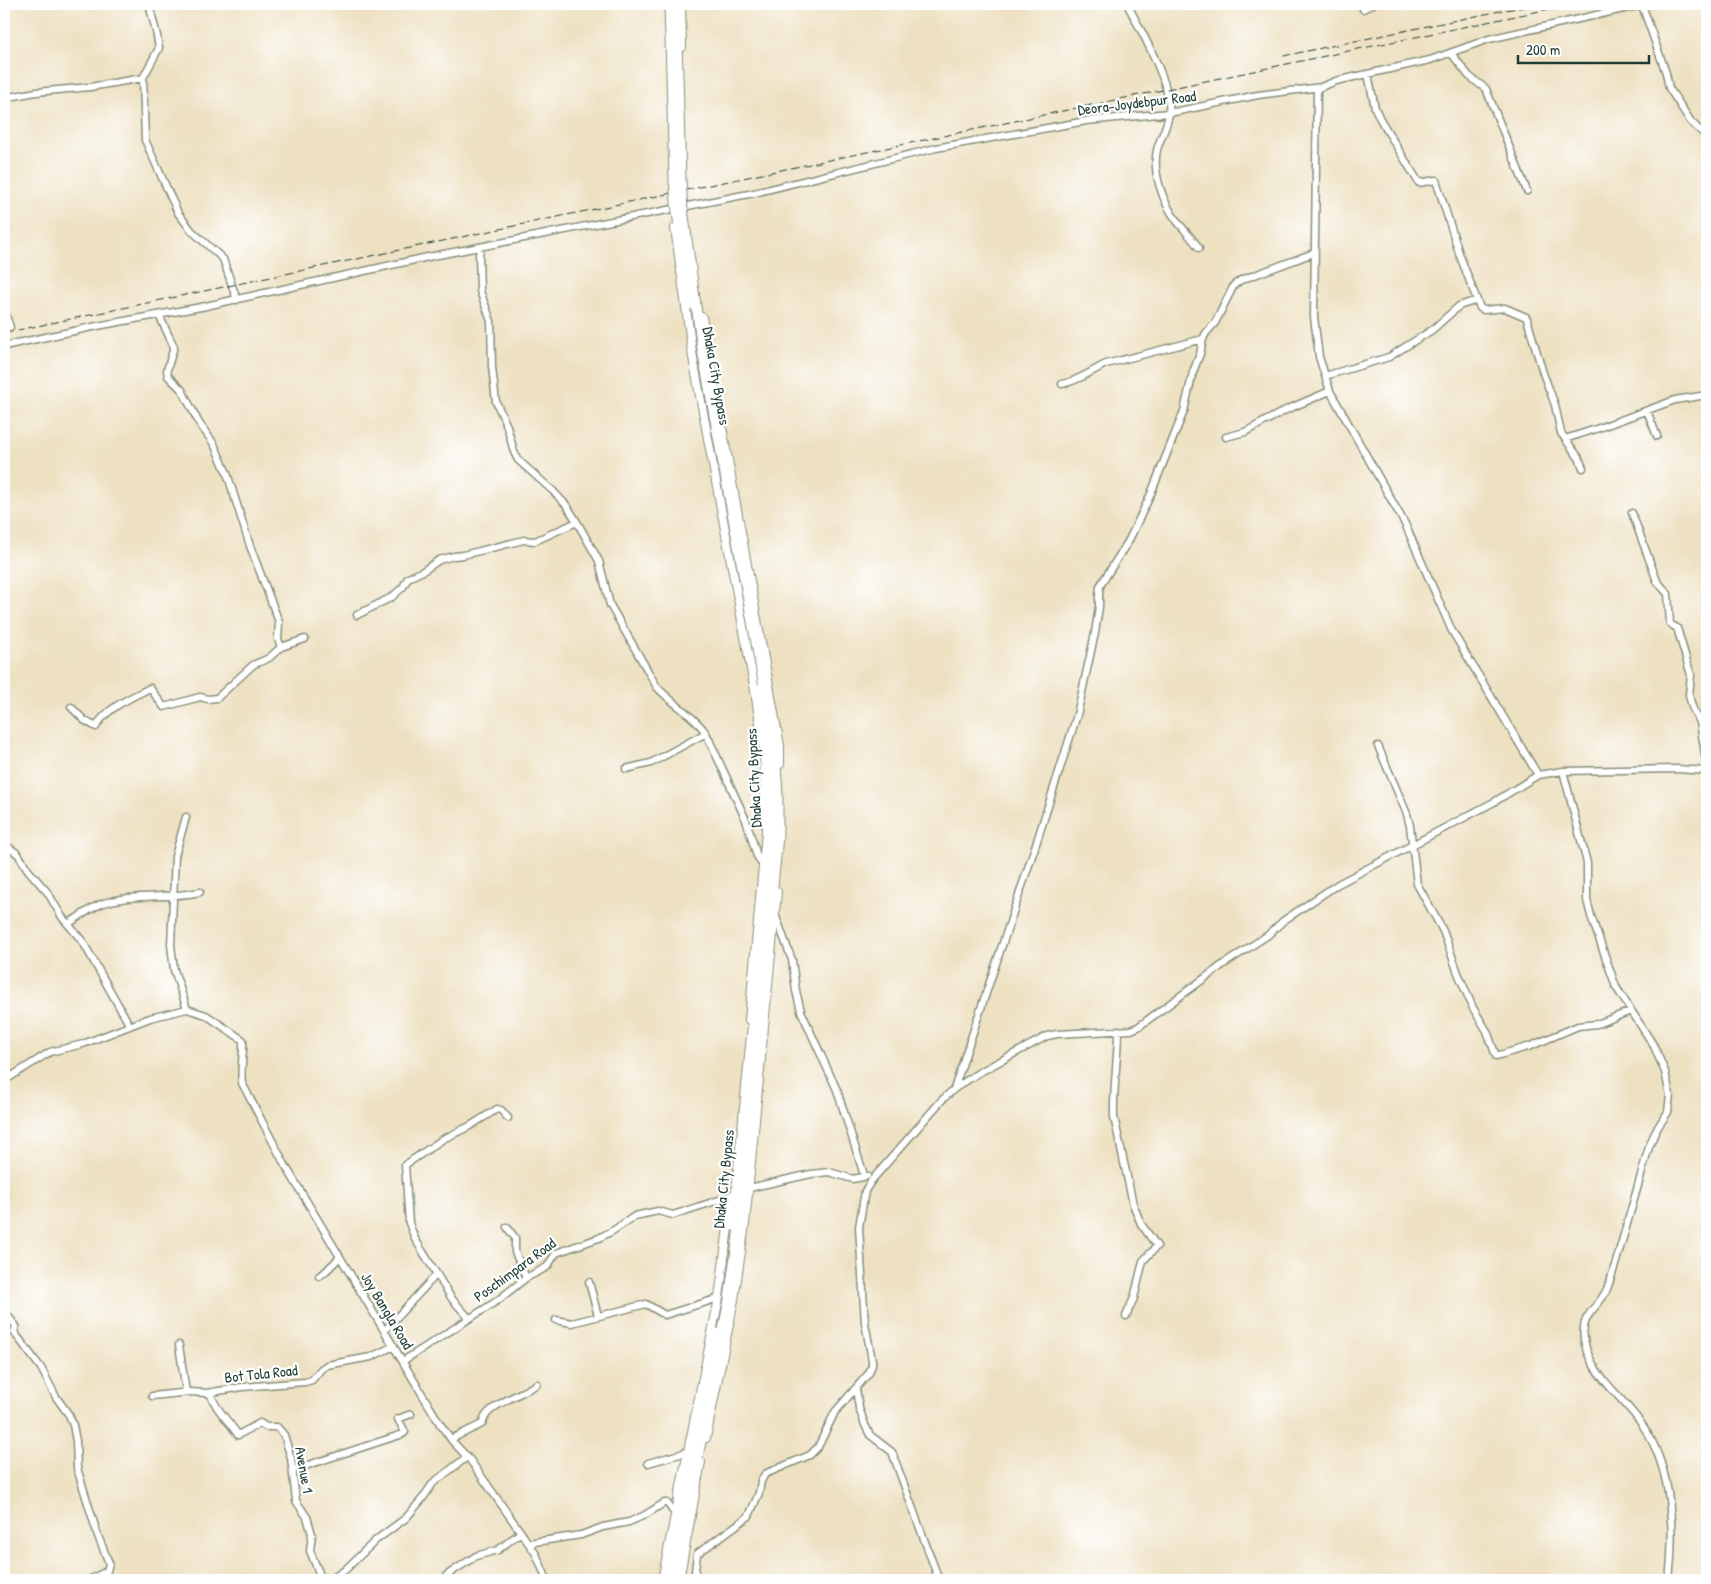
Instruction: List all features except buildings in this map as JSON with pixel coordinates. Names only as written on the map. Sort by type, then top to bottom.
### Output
[{"type":"highway","name":"Dhaka City Bypass","points":[[669,4],[680,209],[702,350],[775,747],[778,795],[778,836],[743,1197],[736,1250],[728,1308],[674,1580]]},
{"type":"highway","name":"Dhaka City Bypass","points":[[676,4],[677,181]]},
{"type":"highway","name":"Dhaka City Bypass","points":[[667,1580],[723,1299],[733,1228],[768,870],[772,798],[769,749],[683,270],[680,209]]},
{"type":"main road","points":[[662,1580],[719,1298],[732,1194],[766,832],[764,750],[754,685],[693,358],[665,4]]},
{"type":"main road","points":[[679,1580],[734,1300],[748,1188],[781,836],[780,746],[680,209],[680,4]]},
{"type":"street","points":[[149,4],[158,48],[143,78],[144,134],[178,213],[192,231],[223,259],[237,300]]},
{"type":"street","points":[[1127,4],[1145,38],[1165,85],[1169,113],[1157,150],[1156,175],[1172,214],[1199,248]]},
{"type":"street","points":[[1362,7],[1373,4]]},
{"type":"street","points":[[1611,4],[1614,11]]},
{"type":"street","points":[[1644,4],[1669,88],[1691,122],[1704,134],[1707,144]]},
{"type":"street","name":"Deora-Joydebpur Road","points":[[4,346],[97,326],[237,300],[428,257],[680,209],[754,193],[936,148],[1086,121],[1169,113],[1258,95],[1317,88],[1336,81],[1430,60],[1489,39],[1644,4]]},
{"type":"street","points":[[1451,53],[1468,76],[1486,89],[1527,191]]},
{"type":"street","points":[[1368,74],[1380,120],[1419,182],[1436,180],[1481,309],[1505,308],[1526,318],[1555,404],[1561,431],[1579,458],[1583,468]]},
{"type":"street","points":[[4,98],[143,78]]},
{"type":"street","points":[[1317,88],[1317,213],[1314,252],[1316,338],[1325,376],[1330,390],[1405,524],[1452,632],[1538,775]]},
{"type":"street","points":[[481,247],[479,254],[480,291],[491,321],[492,367],[498,408],[507,426],[514,452],[518,460],[553,490],[567,506],[577,522],[599,561],[610,605],[658,687],[668,698],[697,722],[706,733],[746,820],[757,856],[763,866]]},
{"type":"street","points":[[954,1089],[1077,715],[1095,633],[1100,586],[1129,540],[1154,487],[1184,411],[1203,338],[1215,323],[1230,292],[1238,281],[1314,252]]},
{"type":"street","points":[[1325,376],[1389,358],[1432,330],[1458,306],[1477,300]]},
{"type":"street","points":[[4,310],[10,327]]},
{"type":"street","points":[[159,315],[174,347],[167,370],[168,376],[182,390],[199,424],[214,444],[228,473],[250,546],[279,622],[278,639],[281,647]]},
{"type":"street","points":[[1062,384],[1076,380],[1106,364],[1203,338]]},
{"type":"street","points":[[1226,437],[1245,432],[1288,409],[1330,390]]},
{"type":"street","points":[[1565,438],[1675,400],[1707,395]]},
{"type":"street","points":[[1647,411],[1657,436]]},
{"type":"street","points":[[1632,513],[1657,581],[1668,594],[1670,624],[1677,628],[1691,675],[1689,694],[1692,706],[1700,722],[1707,767]]},
{"type":"street","points":[[357,615],[392,597],[403,587],[408,578],[440,560],[524,540],[535,541],[577,522]]},
{"type":"street","points":[[71,707],[84,720],[96,727],[100,719],[117,706],[150,688],[164,707],[200,697],[208,699],[217,698],[253,665],[269,658],[281,647],[305,640]]},
{"type":"street","points":[[626,769],[651,763],[706,733]]},
{"type":"street","points":[[1378,746],[1407,814],[1417,884],[1443,931],[1458,973],[1473,1008],[1487,1031],[1496,1056],[1531,1046],[1578,1026],[1597,1024],[1631,1011]]},
{"type":"street","points":[[694,1580],[694,1570],[699,1551],[749,1516],[765,1474],[810,1455],[823,1438],[835,1412],[869,1374],[872,1365],[865,1323],[859,1227],[865,1191],[872,1180],[941,1101],[954,1089],[978,1073],[1047,1036],[1131,1030],[1138,1027],[1224,964],[1268,935],[1282,921],[1338,884],[1494,802],[1538,775],[1563,771],[1677,769],[1707,771]]},
{"type":"street","points":[[1563,771],[1587,863],[1587,900],[1591,916],[1616,987],[1654,1046],[1667,1080],[1670,1095],[1668,1112],[1656,1130],[1649,1147],[1606,1291],[1584,1324],[1584,1339],[1588,1355],[1597,1371],[1643,1426],[1653,1445],[1664,1476],[1671,1515],[1672,1558],[1669,1580]]},
{"type":"street","points":[[4,1081],[50,1052],[83,1044],[150,1018],[187,1009],[174,970],[171,945],[175,856],[186,817]]},
{"type":"street","points":[[4,844],[8,848],[15,850],[83,942],[130,1026]]},
{"type":"street","points":[[68,924],[100,905],[115,900],[200,892]]},
{"type":"street","points":[[775,913],[792,960],[801,1011],[837,1090],[864,1175],[872,1180]]},
{"type":"street","name":"Joy Bangla Road","points":[[187,1009],[206,1015],[243,1040],[244,1047],[240,1074],[242,1083],[285,1165],[450,1439],[467,1456],[521,1532],[542,1564],[547,1580]]},
{"type":"street","points":[[1118,1030],[1114,1118],[1133,1204],[1142,1224],[1157,1246],[1143,1261],[1134,1298],[1126,1316]]},
{"type":"street","points":[[469,1318],[454,1303],[415,1239],[409,1223],[405,1165],[443,1140],[497,1109],[501,1110],[508,1118]]},
{"type":"street","points":[[748,1188],[811,1174],[829,1172],[853,1179],[864,1175]]},
{"type":"street","name":"Poschimpara Road","points":[[403,1360],[497,1300],[526,1278],[547,1267],[556,1253],[607,1234],[635,1216],[658,1211],[674,1215],[732,1194]]},
{"type":"street","points":[[507,1228],[515,1238],[515,1252],[526,1278]]},
{"type":"street","points":[[318,1276],[324,1273],[340,1257]]},
{"type":"street","points":[[385,1330],[437,1274]]},
{"type":"street","points":[[589,1282],[598,1316]]},
{"type":"street","points":[[556,1320],[572,1324],[646,1304],[665,1314],[719,1298]]},
{"type":"street","points":[[4,1311],[16,1326],[14,1332],[41,1368],[56,1398],[69,1415],[73,1426],[76,1441],[77,1468],[109,1566],[107,1571],[89,1580]]},
{"type":"street","points":[[179,1345],[186,1392]]},
{"type":"street","name":"Bot Tola Road","points":[[152,1396],[186,1392],[210,1393],[242,1387],[309,1381],[328,1365],[372,1356],[394,1346]]},
{"type":"street","points":[[450,1439],[482,1424],[485,1416],[508,1399],[529,1390],[537,1384]]},
{"type":"street","points":[[856,1389],[859,1408],[870,1435],[892,1452],[939,1580]]},
{"type":"street","name":"Avenue 1","points":[[210,1393],[213,1402],[232,1424],[238,1435],[260,1423],[266,1427],[274,1426],[284,1436],[293,1462],[296,1501],[307,1517],[312,1534],[310,1551],[322,1580]]},
{"type":"street","points":[[293,1470],[404,1434],[405,1432],[398,1419],[411,1414]]},
{"type":"street","points":[[648,1463],[687,1452]]},
{"type":"street","points":[[334,1579],[373,1542],[406,1518],[433,1483],[467,1456]]},
{"type":"street","points":[[528,1543],[581,1535],[628,1522],[646,1515],[664,1503],[667,1503],[675,1514]]},
{"type":"street","points":[[447,1575],[476,1556],[498,1550],[521,1532]]},
{"type":"railway","points":[[4,333],[1573,4]]},
{"type":"railway","points":[[1283,56],[1532,6]]}]
